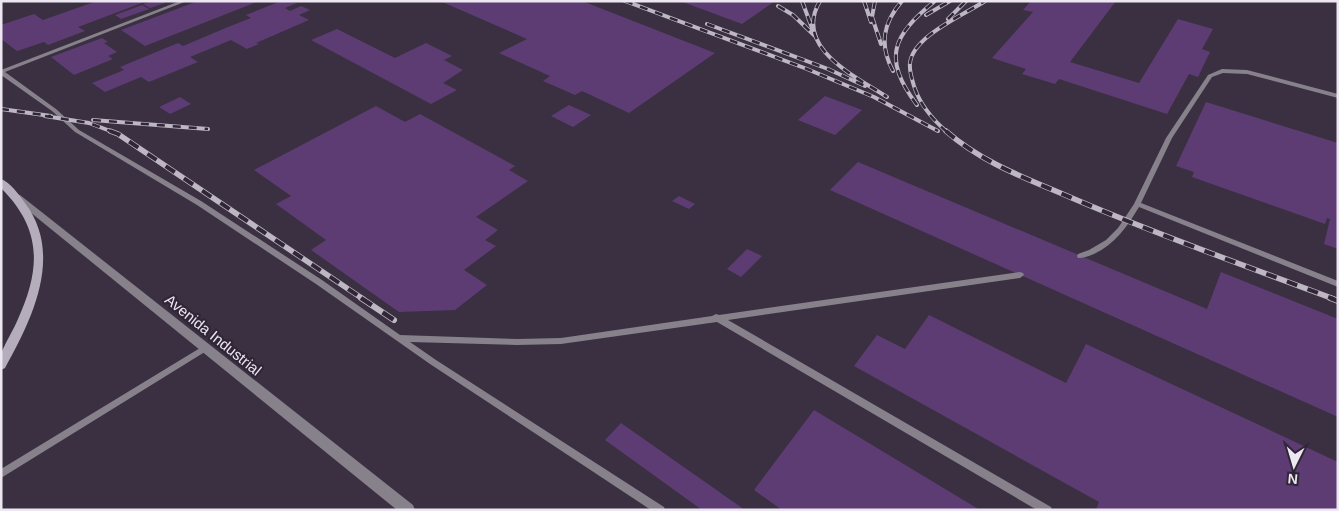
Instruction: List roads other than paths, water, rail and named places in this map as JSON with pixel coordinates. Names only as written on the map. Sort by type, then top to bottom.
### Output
[{"type":"street","name":"Avenida Industrial","points":[[1,182],[16,197],[408,510]]},
{"type":"street","points":[[1,365],[16,339],[32,301],[37,273],[38,245],[36,236],[31,219],[16,197]]},
{"type":"lane","points":[[1,72],[186,1]]},
{"type":"lane","points":[[1081,256],[1098,250],[1112,240],[1137,204],[1169,138],[1210,76],[1222,71],[1247,72],[1338,96]]},
{"type":"lane","points":[[1,72],[54,110],[77,131],[199,203],[399,338],[660,510]]},
{"type":"lane","points":[[1137,204],[1338,284]]},
{"type":"lane","points":[[399,338],[517,342],[561,341],[630,332],[716,317],[847,301],[1020,276]]},
{"type":"lane","points":[[716,317],[1047,510]]},
{"type":"lane","points":[[1,474],[205,348]]},
{"type":"railway","points":[[625,1],[807,69],[874,97],[938,131]]},
{"type":"railway","points":[[802,1],[812,28]]},
{"type":"railway","points":[[816,37],[814,33],[814,18],[820,1]]},
{"type":"railway","points":[[864,1],[871,22]]},
{"type":"railway","points":[[875,1],[872,17],[881,44]]},
{"type":"railway","points":[[893,71],[886,52],[885,34],[891,18],[902,1]]},
{"type":"railway","points":[[917,105],[899,74],[896,61],[897,49],[901,37],[909,25],[935,1]]},
{"type":"railway","points":[[926,15],[950,1]]},
{"type":"railway","points":[[948,19],[966,1]]},
{"type":"railway","points":[[946,131],[923,105],[912,78],[910,63],[913,53],[930,35],[985,1]]},
{"type":"railway","points":[[778,6],[793,15],[816,37]]},
{"type":"railway","points":[[707,24],[828,69],[865,86]]},
{"type":"railway","points":[[816,37],[821,47],[845,70],[887,97]]},
{"type":"railway","points":[[1,109],[51,116]]},
{"type":"railway","points":[[45,116],[89,123],[113,132]]},
{"type":"railway","points":[[93,120],[208,129]]},
{"type":"railway","points":[[110,131],[118,134],[363,299]]},
{"type":"railway","points":[[946,131],[975,152],[1022,177],[1137,225],[1334,299]]},
{"type":"railway","points":[[361,298],[394,320]]},
{"type":"railway","points":[[1330,298],[1338,301]]}]
